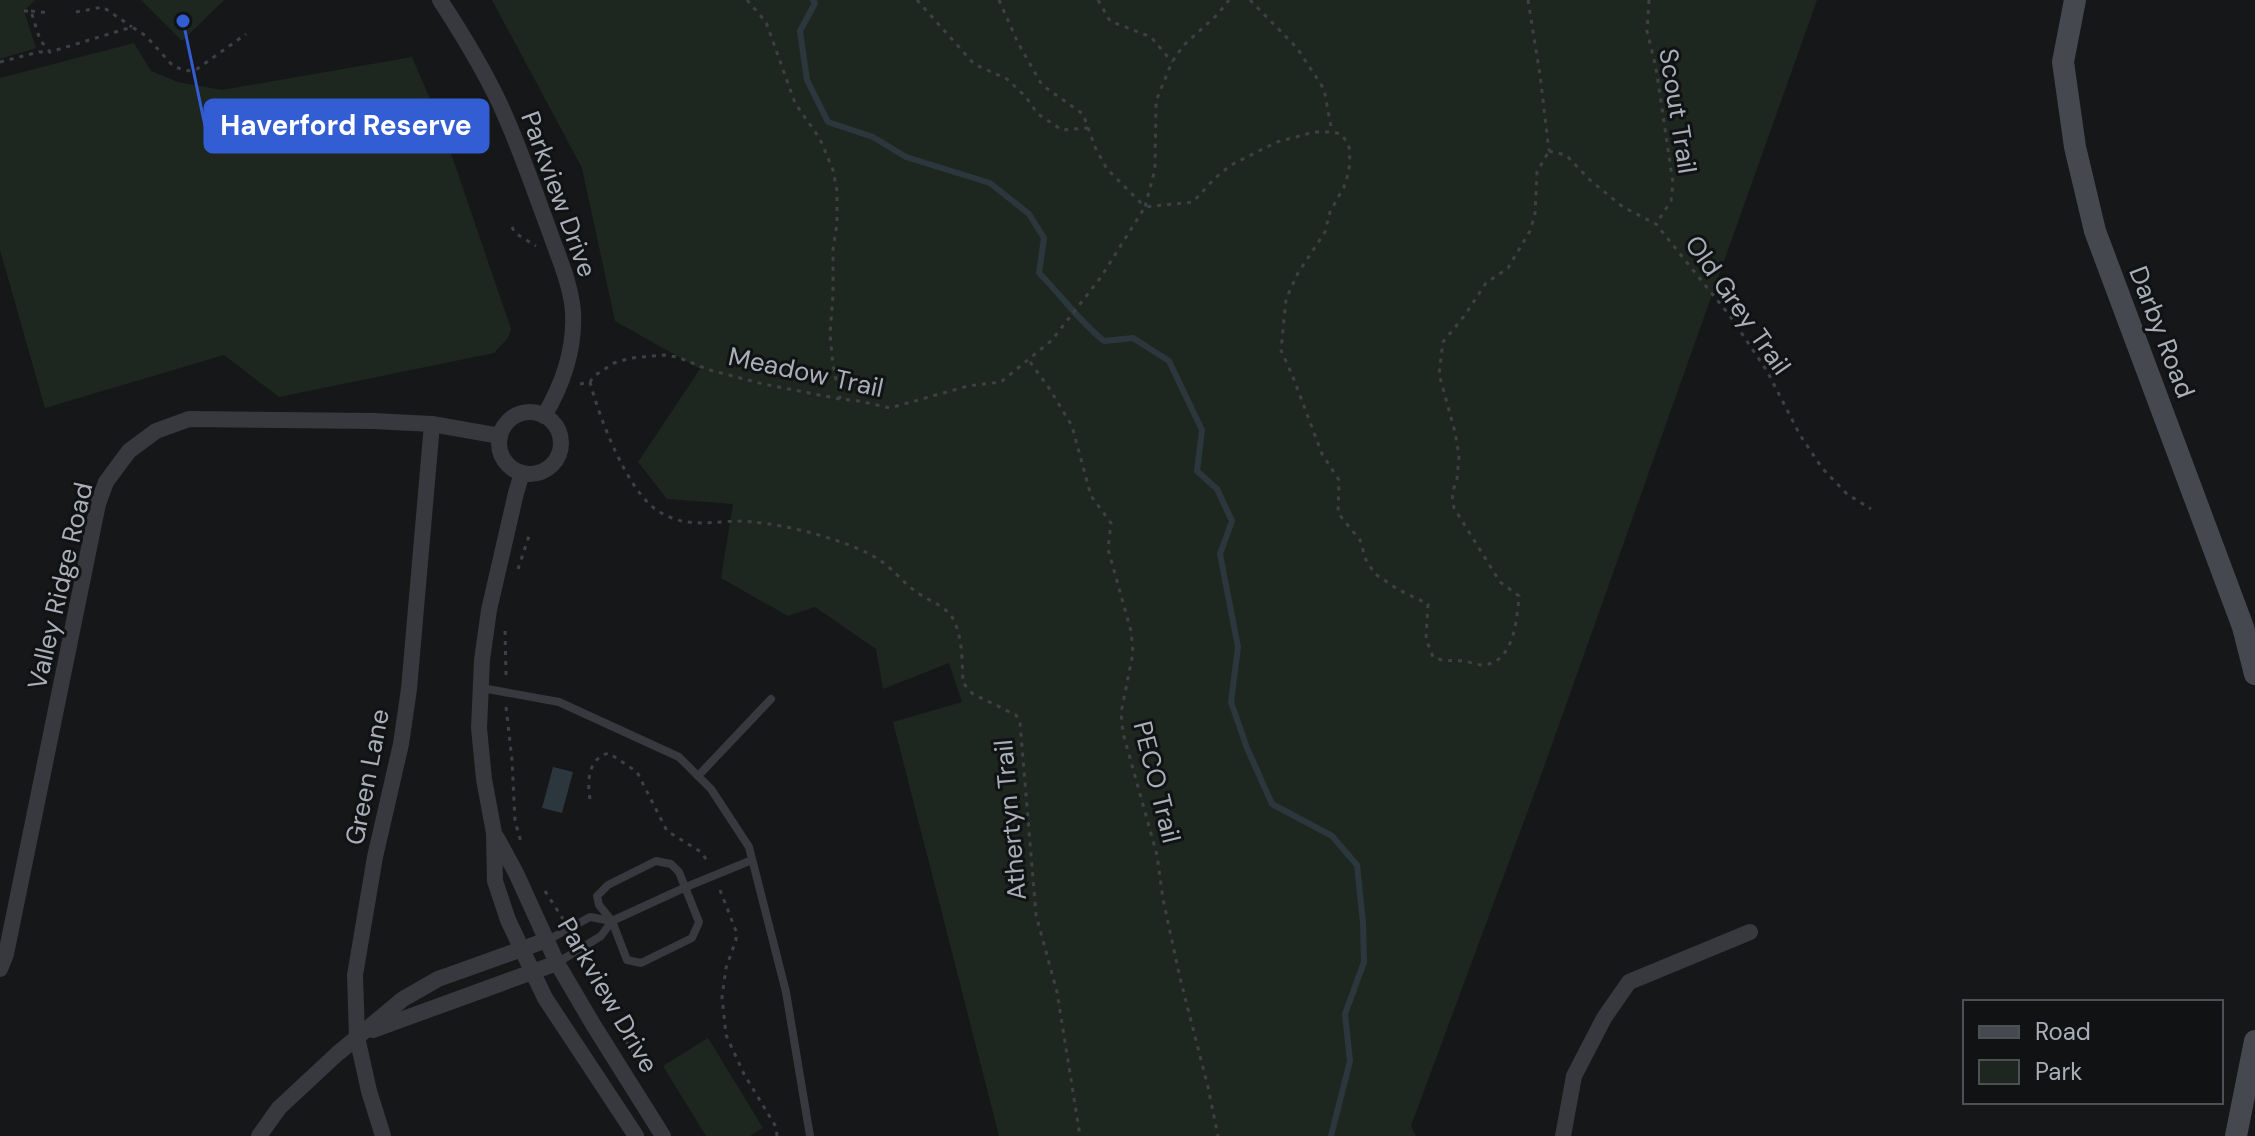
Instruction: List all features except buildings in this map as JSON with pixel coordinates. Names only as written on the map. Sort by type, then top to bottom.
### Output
[{"type":"main road","name":"Darby Road","points":[[2075,0],[2063,62],[2075,147],[2095,231],[2243,627],[2255,674]]},
{"type":"main road","points":[[2236,1136],[2255,1041]]},
{"type":"street","name":"Parkview Drive","points":[[440,0],[500,103],[568,285],[574,326],[569,358],[556,396],[544,416]]},
{"type":"street","points":[[524,413],[544,416],[558,430],[560,452],[549,468],[539,473],[522,473],[508,465],[502,456],[500,436],[514,417],[524,413]]},
{"type":"street","name":"Valley Ridge Road","points":[[0,969],[6,954],[96,514],[106,482],[116,466],[143,439],[189,419],[432,424],[500,436]]},
{"type":"street","name":"Green Lane","points":[[383,1136],[357,1037],[354,999],[357,959],[375,857],[401,744],[409,689],[432,424]]},
{"type":"street","name":"Parkview Drive","points":[[522,473],[489,610],[482,660],[479,728],[494,833],[495,881],[508,920],[545,998],[636,1136]]},
{"type":"street","name":"Parkview Drive","points":[[494,833],[557,963],[663,1136]]},
{"type":"street","points":[[1563,1136],[1574,1076],[1604,1018],[1629,982],[1750,932]]},
{"type":"street","points":[[259,1136],[279,1108],[403,999],[438,979],[547,940]]},
{"type":"street","points":[[357,1037],[557,963]]},
{"type":"lane","points":[[481,688],[559,702],[679,757],[711,789],[749,847],[786,992],[810,1136]]},
{"type":"lane","points":[[698,776],[771,699]]},
{"type":"lane","points":[[557,963],[601,936],[612,921],[752,860]]},
{"type":"lane","points":[[656,861],[671,864],[679,872],[699,922],[692,938],[641,963],[627,960],[612,921],[599,905],[597,896],[608,885],[656,861]]},
{"type":"lane","points":[[547,940],[590,917],[612,921]]},
{"type":"path","points":[[747,0],[766,22],[795,103],[820,139],[833,170],[837,191],[837,224],[833,249],[830,334],[840,399]]},
{"type":"path","points":[[917,0],[974,64],[1007,79],[1038,114],[1062,130],[1088,128]]},
{"type":"path","points":[[999,0],[1018,43],[1042,85],[1083,114],[1107,169],[1145,207],[1193,202],[1231,165],[1277,142],[1314,132],[1341,134],[1347,142],[1350,150],[1349,171],[1344,187],[1330,212],[1318,246],[1298,273],[1286,299],[1281,350],[1322,454],[1339,480],[1338,513],[1360,540],[1366,560],[1375,574],[1428,604],[1426,639],[1430,653],[1441,661],[1485,665],[1503,655],[1513,635],[1519,596],[1500,582],[1454,508],[1452,494],[1459,456],[1439,374],[1443,342],[1486,283],[1508,268],[1530,231],[1535,214],[1537,172],[1549,151],[1528,0]]},
{"type":"path","points":[[1098,0],[1110,21],[1151,37],[1172,62]]},
{"type":"path","name":"Meadow Trail","points":[[575,384],[590,382],[614,363],[664,355],[753,382],[890,408],[968,386],[1001,382],[1052,340],[1101,277],[1145,207],[1155,169],[1156,101],[1172,62],[1183,46],[1229,0]]},
{"type":"path","points":[[1250,0],[1297,48],[1324,89],[1332,132]]},
{"type":"path","name":"Scout Trail","points":[[1649,0],[1647,31],[1656,68],[1673,183],[1671,201],[1656,224]]},
{"type":"path","points":[[76,12],[103,7],[146,36],[173,66],[186,71],[197,69],[246,34]]},
{"type":"path","points":[[24,11],[49,13]]},
{"type":"path","points":[[31,11],[40,40],[50,52]]},
{"type":"path","points":[[0,62],[50,52],[132,27]]},
{"type":"path","name":"Old Grey Trail","points":[[1549,151],[1566,155],[1623,207],[1656,224],[1730,316],[1767,371],[1800,435],[1822,468],[1847,494],[1871,509]]},
{"type":"path","points":[[512,227],[515,233],[538,247]]},
{"type":"path","name":"PECO Trail","points":[[1029,361],[1072,426],[1091,496],[1111,523],[1108,549],[1132,642],[1131,668],[1121,713],[1123,733],[1157,855],[1174,952],[1218,1136]]},
{"type":"path","name":"Athertyn Trail","points":[[590,382],[619,458],[649,505],[661,513],[691,523],[752,522],[861,549],[885,563],[898,579],[918,594],[945,608],[955,621],[960,640],[963,683],[973,694],[1016,715],[1020,723],[1036,915],[1057,992],[1080,1136]]},
{"type":"path","points":[[516,574],[530,533]]},
{"type":"path","points":[[506,621],[506,675]]},
{"type":"path","points":[[506,706],[515,821],[521,843]]},
{"type":"path","points":[[590,799],[587,782],[590,769],[598,757],[609,753],[637,772],[667,831],[691,844],[709,863]]},
{"type":"path","points":[[717,884],[736,931],[722,997],[726,1035],[744,1074],[776,1127],[777,1136]]},
{"type":"path","points":[[545,891],[563,919]]},
{"type":"green space","points":[[0,0],[35,0],[24,11],[36,48],[0,59]]},
{"type":"green space","points":[[141,0],[224,0],[182,41]]},
{"type":"green space","points":[[492,0],[1817,0],[1540,778],[1411,1126],[1416,1136],[999,1136],[893,722],[962,702],[949,663],[883,689],[876,649],[815,607],[788,616],[721,578],[733,504],[667,499],[638,462],[700,369],[615,321],[582,168]]},
{"type":"green space","points":[[134,43],[151,71],[178,82],[222,90],[412,57],[441,124],[511,329],[508,338],[494,353],[279,397],[224,355],[45,408],[0,250],[0,78]]},
{"type":"green space","points":[[708,1038],[763,1128],[750,1136],[706,1136],[663,1066]]},
{"type":"shaded area","points":[[553,767],[573,772],[562,813],[542,808]]},
{"type":"waterway","points":[[813,0],[815,3],[800,31],[807,80],[828,122],[873,137],[906,157],[990,183],[1029,214],[1044,238],[1039,273],[1104,341],[1133,338],[1169,361],[1202,430],[1197,471],[1217,489],[1232,521],[1220,554],[1238,647],[1231,702],[1247,748],[1272,804],[1332,836],[1357,865],[1364,962],[1345,1014],[1350,1061],[1331,1136]]},
{"type":"place","name":"Haverford Reserve","points":[[183,21]]}]
